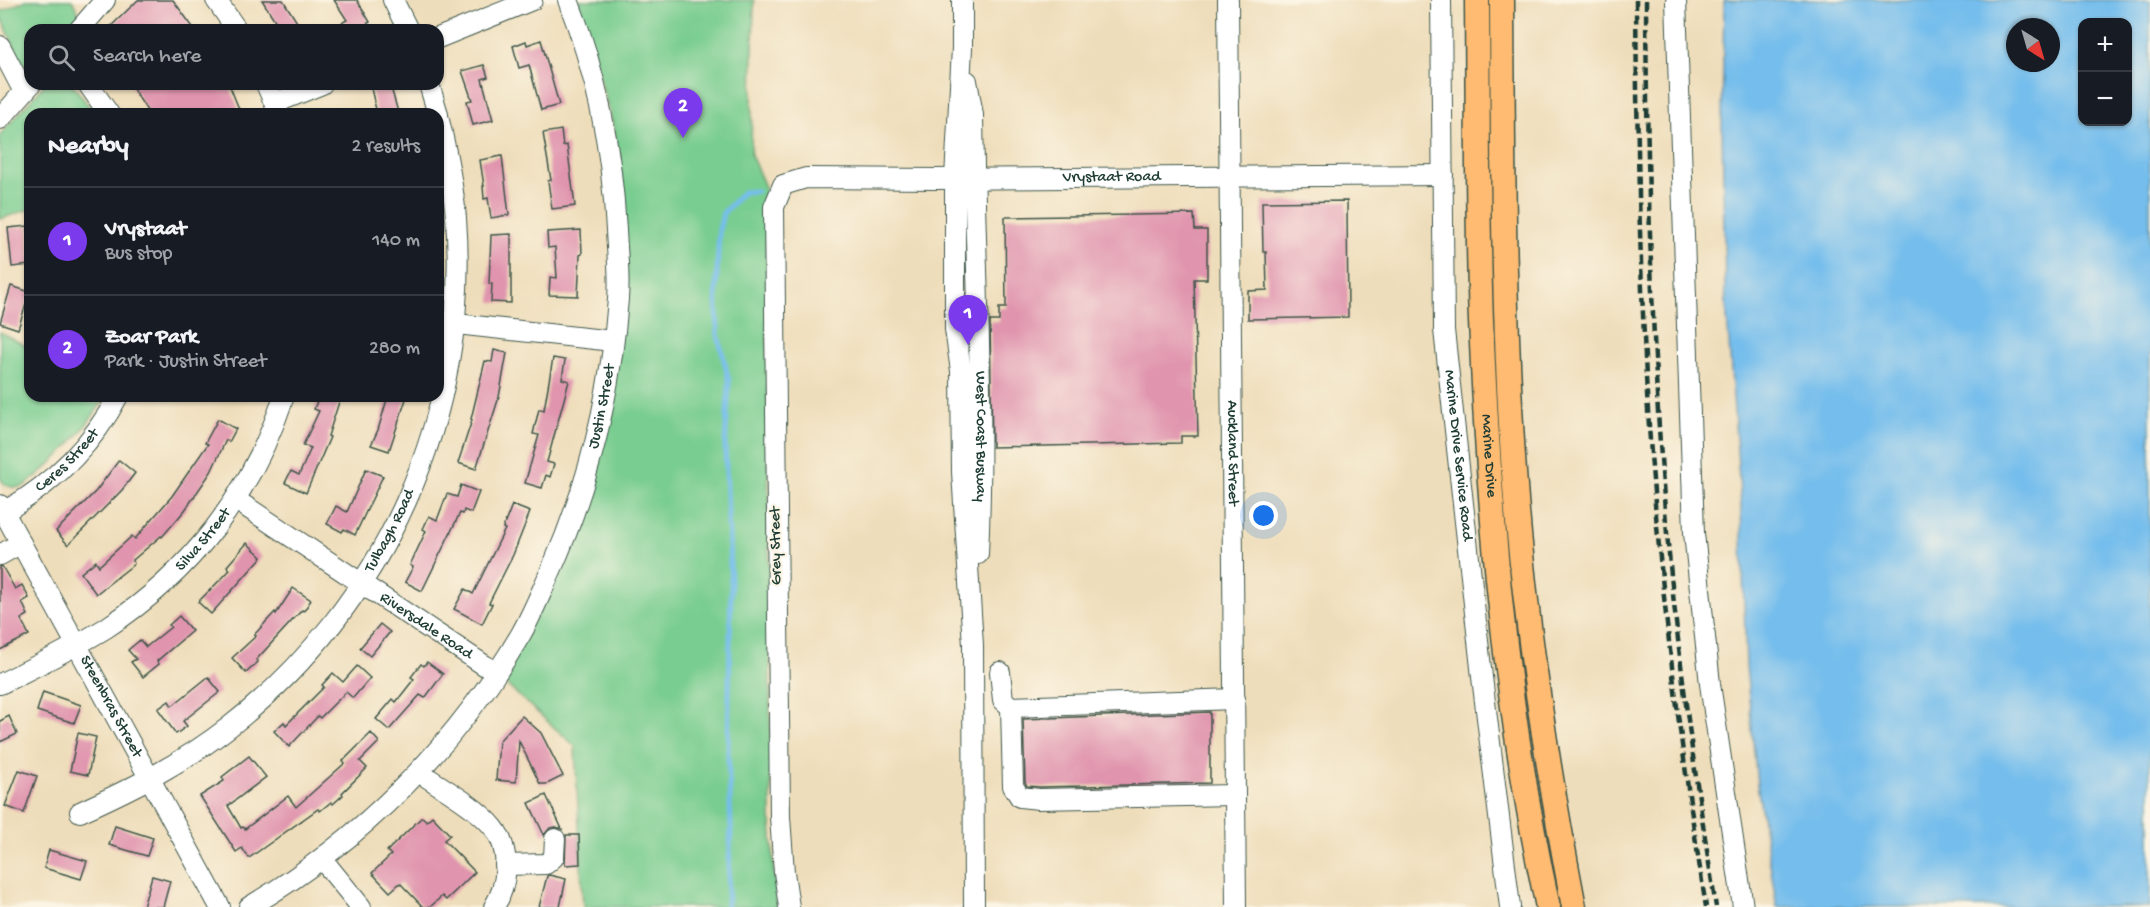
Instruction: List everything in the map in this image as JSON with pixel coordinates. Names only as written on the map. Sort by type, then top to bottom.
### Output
[{"type":"main road","name":"Marine Drive","points":[[1477,0],[1481,318],[1491,500],[1508,674],[1534,844],[1548,907]]},
{"type":"main road","name":"Marine Drive","points":[[1502,0],[1507,327],[1516,500],[1535,672],[1561,841],[1574,907]]},
{"type":"street","points":[[84,24],[105,0]]},
{"type":"street","points":[[216,0],[233,24]]},
{"type":"street","points":[[393,0],[405,24]]},
{"type":"street","points":[[444,36],[532,0]]},
{"type":"street","name":"Justin Street","points":[[249,907],[322,859],[366,822],[419,772],[469,711],[521,633],[567,534],[600,428],[618,296],[614,200],[603,116],[582,34],[568,0]]},
{"type":"street","name":"West Coast Busway","points":[[962,0],[962,48],[973,115],[964,178],[981,359],[982,459],[973,645],[975,907]]},
{"type":"street","name":"Auckland Street","points":[[1228,0],[1236,907]]},
{"type":"street","name":"Marine Drive Service Road","points":[[1441,0],[1444,330],[1479,655],[1510,907]]},
{"type":"street","points":[[1676,0],[1694,533],[1710,684],[1743,907]]},
{"type":"street","points":[[0,46],[24,82]]},
{"type":"street","points":[[0,119],[26,90]]},
{"type":"street","points":[[92,90],[105,108]]},
{"type":"street","points":[[269,90],[277,108],[311,90]]},
{"type":"street","name":"Tulbagh Road","points":[[431,90],[436,108]]},
{"type":"street","name":"Tulbagh Road","points":[[444,144],[456,218],[458,276],[446,322],[444,369]]},
{"type":"street","name":"Vrystaat Road","points":[[783,185],[807,178],[1443,175]]},
{"type":"street","name":"Grey Street","points":[[783,185],[774,207],[774,231],[780,817],[789,907]]},
{"type":"street","points":[[446,322],[613,341]]},
{"type":"street","name":"Ceres Street","points":[[2,508],[39,489],[72,460],[100,426],[114,402]]},
{"type":"street","name":"Silva Street","points":[[0,684],[77,645],[130,612],[177,572],[218,526],[236,500],[266,445],[282,402]]},
{"type":"street","name":"Tulbagh Road","points":[[80,812],[151,779],[197,750],[259,703],[314,647],[361,585],[396,524],[424,459],[440,402]]},
{"type":"street","name":"Riversdale Road","points":[[236,500],[496,673]]},
{"type":"street","name":"Steenbras Street","points":[[2,508],[220,907]]},
{"type":"street","points":[[0,555],[21,543]]},
{"type":"street","points":[[1000,672],[1003,700],[1011,707],[1235,699]]},
{"type":"street","points":[[1011,707],[1013,786],[1020,797],[1039,799],[1234,795]]},
{"type":"street","points":[[419,772],[479,813],[495,829],[505,859],[505,879],[501,896],[494,907]]},
{"type":"street","points":[[505,865],[546,864],[554,857],[555,839]]},
{"type":"street","points":[[322,859],[361,907]]},
{"type":"green space","points":[[26,0],[72,0],[80,16],[74,24],[24,24],[24,64],[0,12]]},
{"type":"green space","points":[[578,0],[754,0],[751,155],[766,189],[771,820],[778,907],[583,907],[575,746],[500,679],[573,538],[626,249],[620,164],[612,122]]},
{"type":"green space","points":[[40,90],[77,90],[90,108],[24,108],[24,211],[0,219],[0,135]]},
{"type":"green space","points":[[0,332],[24,345],[24,402],[102,402],[89,422],[59,456],[24,486],[7,485],[0,478]]},
{"type":"water","points":[[1724,0],[2150,0],[2150,907],[1777,907],[1757,784],[1746,666],[1741,506],[1725,288],[1722,122]]},
{"type":"building","points":[[138,0],[173,0],[191,24],[113,24]]},
{"type":"building","points":[[262,0],[283,0],[298,24],[277,24]]},
{"type":"building","points":[[334,0],[357,0],[370,22],[340,24],[347,20]]},
{"type":"building","points":[[541,40],[559,105],[541,110],[529,65],[519,68],[513,46],[526,41],[527,45]]},
{"type":"building","points":[[484,65],[488,77],[482,79],[493,120],[473,125],[467,101],[472,100],[462,71]]},
{"type":"building","points":[[134,90],[231,90],[239,108],[145,108]]},
{"type":"building","points":[[371,90],[392,90],[397,108],[376,108]]},
{"type":"building","points":[[561,130],[563,146],[567,145],[575,206],[552,209],[548,181],[551,180],[543,133]]},
{"type":"building","points":[[502,156],[509,215],[491,218],[488,198],[484,199],[480,160]]},
{"type":"building","points":[[1347,201],[1348,317],[1248,319],[1248,291],[1267,290],[1266,252],[1263,252],[1262,202]]},
{"type":"building","points":[[1194,214],[1195,230],[1207,230],[1207,279],[1194,279],[1198,436],[1181,436],[1181,443],[992,447],[990,321],[999,321],[999,308],[1006,308],[1005,217]]},
{"type":"building","points":[[24,226],[24,266],[12,267],[8,228]]},
{"type":"building","points":[[581,230],[582,254],[580,255],[578,296],[549,295],[550,277],[557,278],[555,247],[548,248],[547,232]]},
{"type":"building","points":[[511,234],[511,303],[491,302],[492,284],[489,284],[491,235]]},
{"type":"building","points":[[11,286],[24,290],[24,310],[18,329],[0,323]]},
{"type":"building","points":[[494,350],[507,353],[499,397],[476,469],[458,463],[472,420],[485,361],[492,362]]},
{"type":"building","points":[[553,358],[565,360],[562,379],[569,381],[547,462],[554,464],[550,477],[546,475],[542,488],[525,483],[539,435],[533,434],[539,409],[544,410]]},
{"type":"building","points":[[317,402],[339,402],[328,436],[330,437],[306,493],[285,483],[291,471],[299,475],[311,448],[303,445],[319,411],[314,409]]},
{"type":"building","points":[[386,402],[405,402],[389,451],[371,445]]},
{"type":"building","points":[[218,419],[236,429],[229,442],[226,440],[211,472],[185,510],[162,537],[133,560],[134,564],[96,594],[81,573],[96,561],[99,566],[132,536],[135,539],[172,496],[208,444],[205,443]]},
{"type":"building","points":[[119,460],[135,473],[122,490],[68,545],[56,531],[96,491]]},
{"type":"building","points":[[366,469],[383,476],[355,535],[344,529],[342,532],[327,524],[336,506],[347,512]]},
{"type":"building","points":[[461,485],[479,492],[471,513],[464,510],[463,514],[460,513],[422,591],[405,582],[413,567],[410,565],[426,531],[423,529],[429,516],[437,520],[447,494],[457,497]]},
{"type":"building","points":[[512,505],[530,512],[513,555],[489,603],[492,604],[482,624],[454,609],[465,589],[473,594],[505,529],[503,528]]},
{"type":"building","points":[[247,543],[262,557],[211,614],[198,602],[230,570],[227,566]]},
{"type":"building","points":[[2,566],[15,589],[22,585],[29,598],[22,602],[28,615],[21,619],[29,635],[0,650],[0,567]]},
{"type":"building","points":[[293,588],[311,600],[304,611],[302,610],[246,673],[232,658],[256,636],[254,635],[275,612],[276,614]]},
{"type":"building","points":[[179,616],[192,631],[157,661],[159,664],[143,677],[131,662],[136,659],[128,650],[140,640],[146,647],[171,627],[169,625]]},
{"type":"building","points":[[380,624],[390,632],[370,656],[360,648]]},
{"type":"building","points":[[427,662],[443,674],[425,698],[420,695],[389,730],[376,719],[393,699],[396,702],[414,679],[411,677],[421,664],[424,666]]},
{"type":"building","points":[[357,666],[370,678],[353,698],[346,692],[320,718],[318,716],[289,747],[274,731],[284,722],[286,725],[324,687],[322,685],[333,673],[343,682]]},
{"type":"building","points":[[208,677],[220,692],[183,721],[187,726],[176,734],[158,709],[169,701],[172,706]]},
{"type":"building","points":[[43,692],[81,705],[74,723],[37,711]]},
{"type":"building","points":[[1210,712],[1210,783],[1040,787],[1027,786],[1025,782],[1023,719]]},
{"type":"building","points":[[9,716],[17,734],[0,742],[0,721]]},
{"type":"building","points":[[522,716],[541,733],[563,776],[547,784],[540,784],[519,741],[516,782],[496,780],[499,741]]},
{"type":"building","points":[[78,733],[96,737],[88,775],[70,771]]},
{"type":"building","points":[[371,733],[379,742],[360,761],[367,768],[342,793],[343,795],[333,804],[331,802],[320,811],[318,809],[249,858],[242,848],[236,852],[200,796],[224,781],[222,777],[249,756],[266,777],[228,806],[241,828],[245,829],[288,796],[296,807],[345,763],[343,761]]},
{"type":"building","points":[[19,770],[37,776],[24,813],[5,806]]},
{"type":"building","points":[[546,795],[562,829],[550,828],[544,835],[529,803]]},
{"type":"building","points":[[432,816],[450,835],[444,840],[475,872],[446,900],[442,896],[430,907],[423,907],[400,883],[390,892],[372,873],[391,855],[387,851],[422,817],[427,821]]},
{"type":"building","points":[[115,826],[153,838],[147,856],[109,845]]},
{"type":"building","points":[[566,835],[579,835],[580,864],[565,865]]},
{"type":"building","points":[[49,850],[87,861],[81,879],[44,868]]},
{"type":"building","points":[[549,875],[566,879],[560,907],[539,907]]},
{"type":"building","points":[[152,876],[170,881],[163,907],[143,907]]},
{"type":"waterway","points":[[727,907],[731,828],[728,753],[731,586],[725,446],[729,381],[718,335],[716,292],[719,230],[723,213],[743,192],[757,191]]},
{"type":"railway","points":[[1636,0],[1641,268],[1654,495],[1676,702],[1706,907]]},
{"type":"railway","points":[[1646,0],[1650,249],[1664,498],[1686,703],[1716,907]]},
{"type":"place","name":"Zoar Park","points":[[683,138]]},
{"type":"place","name":"Vrystaat","points":[[968,345]]}]
